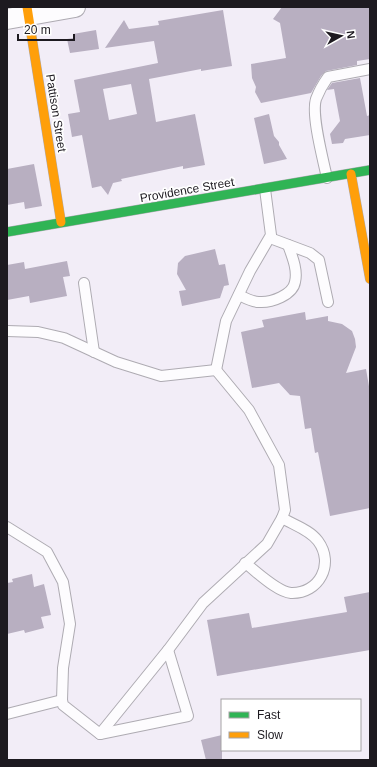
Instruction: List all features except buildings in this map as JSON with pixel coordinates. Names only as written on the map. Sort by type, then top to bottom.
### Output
[{"type":"street","points":[[7,19],[28,11],[75,7]]},
{"type":"street","name":"Pattison Street","points":[[28,11],[61,222]]},
{"type":"street","name":"Providence Street","points":[[7,232],[370,170]]},
{"type":"street","points":[[351,174],[370,279]]},
{"type":"lane","points":[[327,178],[314,112],[316,99],[322,85],[328,77],[370,69]]},
{"type":"lane","points":[[216,370],[226,321],[250,271],[271,235],[265,189]]},
{"type":"lane","points":[[270,238],[310,253],[319,260],[328,302]]},
{"type":"lane","points":[[239,296],[260,302],[277,299],[288,293],[295,283],[294,262],[288,245]]},
{"type":"lane","points":[[84,283],[94,352]]},
{"type":"lane","points":[[7,331],[38,332],[64,338],[116,362],[161,376],[216,370]]},
{"type":"lane","points":[[100,734],[168,650],[203,603],[267,544],[285,510],[279,465],[249,410],[216,370]]},
{"type":"lane","points":[[245,563],[278,588],[290,593],[313,586],[322,576],[326,563],[324,552],[318,540],[306,531],[282,518]]},
{"type":"lane","points":[[7,526],[47,552],[63,582],[70,624],[63,668],[62,700],[64,704],[100,734]]},
{"type":"lane","points":[[100,734],[188,716],[168,650]]},
{"type":"lane","points":[[7,714],[62,700]]},
{"type":"traffic: fast","points":[[7,232],[370,170]]},
{"type":"traffic: slow","points":[[27,7],[61,222]]},
{"type":"traffic: slow","points":[[351,174],[370,279]]}]
